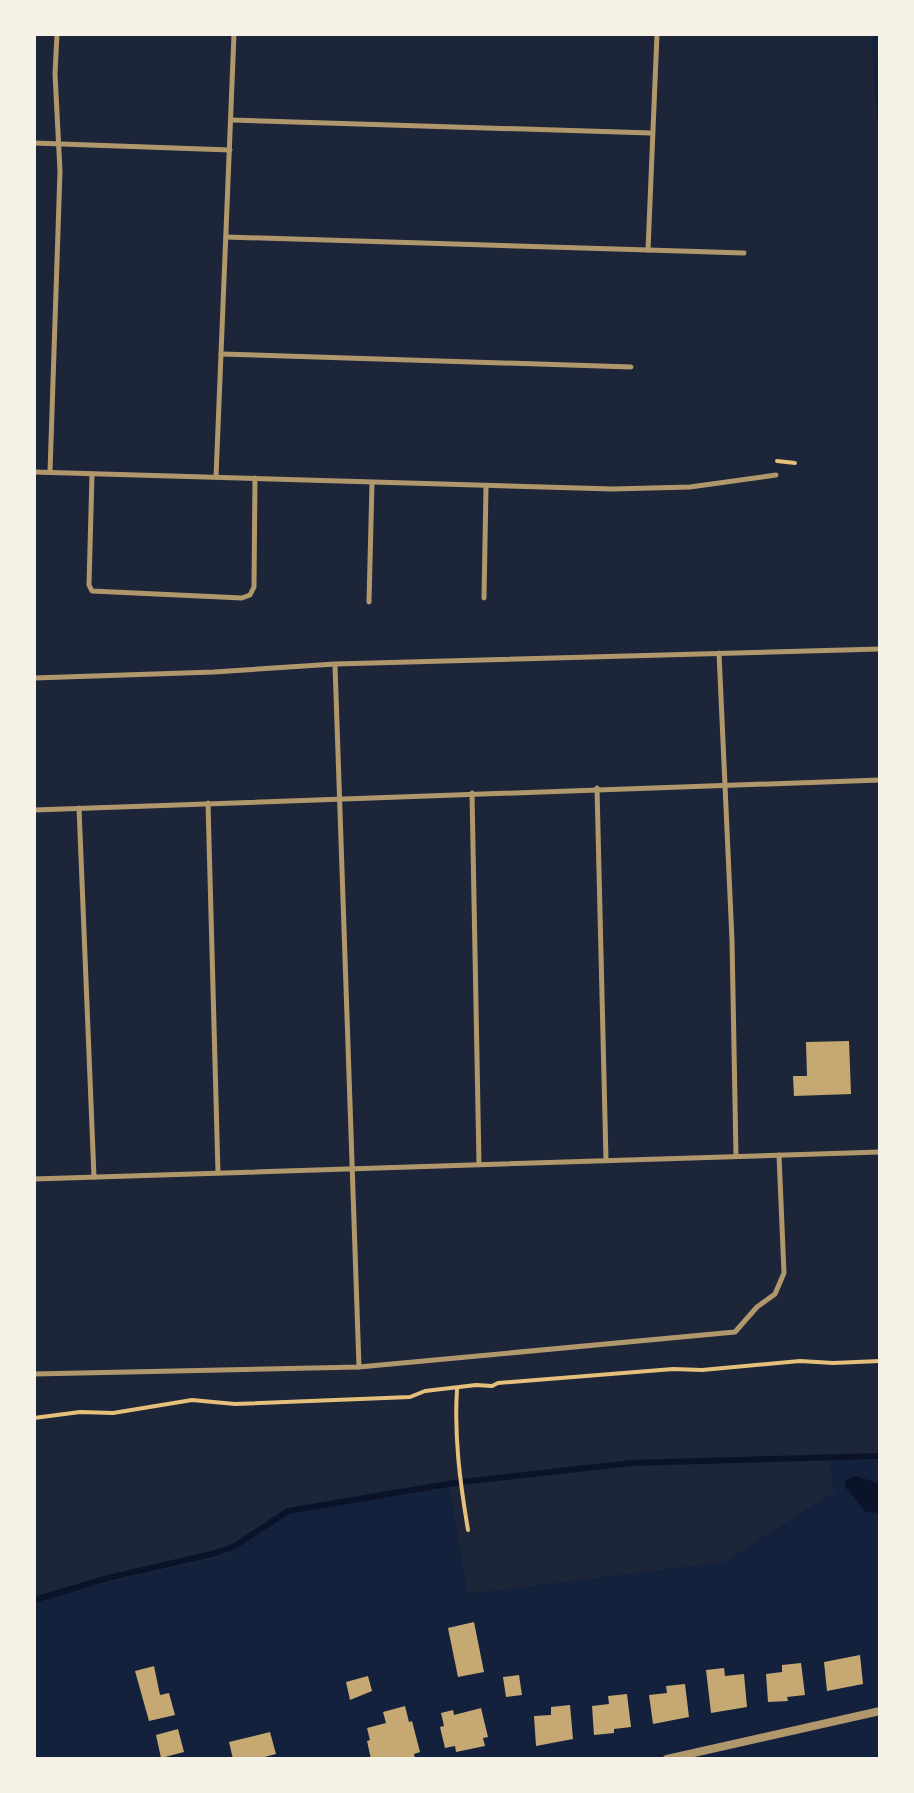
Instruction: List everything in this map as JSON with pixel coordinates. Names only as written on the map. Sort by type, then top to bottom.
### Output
[{"type":"street","points":[[667,1759],[880,1711]]},
{"type":"lane","points":[[50,472],[60,171],[57,34]]},
{"type":"lane","points":[[216,477],[234,34]]},
{"type":"lane","points":[[648,250],[657,34]]},
{"type":"lane","points":[[231,120],[651,133]]},
{"type":"lane","points":[[34,143],[230,150]]},
{"type":"lane","points":[[226,237],[744,253]]},
{"type":"lane","points":[[221,354],[631,367]]},
{"type":"lane","points":[[34,472],[613,489],[690,487],[776,475]]},
{"type":"lane","points":[[92,474],[89,585],[92,591],[242,598],[250,595],[254,587],[255,478]]},
{"type":"lane","points":[[369,602],[372,483]]},
{"type":"lane","points":[[484,598],[486,487]]},
{"type":"lane","points":[[34,678],[335,664],[880,649]]},
{"type":"lane","points":[[719,653],[723,772],[727,783],[736,1156]]},
{"type":"lane","points":[[335,664],[359,1367]]},
{"type":"lane","points":[[34,810],[727,783],[880,780]]},
{"type":"lane","points":[[597,788],[606,1160]]},
{"type":"lane","points":[[472,793],[479,1164]]},
{"type":"lane","points":[[208,803],[218,1173]]},
{"type":"lane","points":[[79,808],[94,1177]]},
{"type":"lane","points":[[34,1179],[880,1152]]},
{"type":"lane","points":[[34,1374],[359,1367],[735,1332],[757,1307],[775,1294],[784,1273],[779,1155]]},
{"type":"path","points":[[34,1418],[80,1412],[113,1413],[192,1400],[235,1404],[362,1400],[410,1397],[425,1391],[476,1385],[487,1387],[498,1383],[673,1369],[763,1363],[880,1361]]},
{"type":"path","points":[[457,1389],[455,1429],[459,1482],[468,1530]]},
{"type":"shaded area","points":[[34,34],[871,34],[880,131],[880,1461],[829,1458],[834,1492],[724,1562],[468,1594],[450,1488],[290,1512],[227,1555],[34,1600]]},
{"type":"shaded area","points":[[856,1476],[880,1484],[880,1513],[866,1512],[845,1487],[845,1480]]},
{"type":"building","points":[[849,1041],[851,1094],[794,1096],[793,1076],[807,1076],[806,1042]]},
{"type":"building","points":[[474,1622],[484,1672],[458,1677],[448,1628]]},
{"type":"building","points":[[860,1655],[863,1684],[827,1691],[824,1662]]},
{"type":"building","points":[[801,1663],[805,1695],[787,1697],[788,1701],[768,1702],[766,1674],[782,1672],[782,1665]]},
{"type":"building","points":[[154,1666],[160,1695],[169,1693],[175,1715],[149,1721],[135,1671]]},
{"type":"building","points":[[724,1668],[725,1676],[744,1674],[747,1707],[711,1713],[706,1670]]},
{"type":"building","points":[[519,1675],[522,1695],[506,1697],[503,1677]]},
{"type":"building","points":[[368,1676],[372,1691],[350,1700],[346,1682]]},
{"type":"building","points":[[685,1684],[689,1717],[653,1724],[649,1695],[667,1693],[666,1686]]},
{"type":"building","points":[[627,1694],[631,1727],[594,1735],[592,1706],[609,1704],[608,1696]]},
{"type":"building","points":[[570,1705],[573,1739],[536,1746],[534,1716],[551,1715],[551,1707]]},
{"type":"building","points":[[405,1706],[420,1752],[414,1754],[415,1759],[371,1759],[367,1728],[386,1723],[383,1712]]},
{"type":"building","points":[[481,1708],[488,1737],[483,1738],[485,1746],[456,1752],[455,1746],[445,1748],[440,1727],[444,1726],[441,1713],[453,1710],[454,1715]]},
{"type":"building","points":[[178,1729],[184,1752],[161,1758],[156,1735]]},
{"type":"building","points":[[270,1732],[276,1754],[257,1759],[233,1759],[229,1742]]},
{"type":"waterway","points":[[34,1600],[108,1578],[216,1553],[235,1546],[288,1511],[461,1482],[631,1463],[880,1456]]}]
